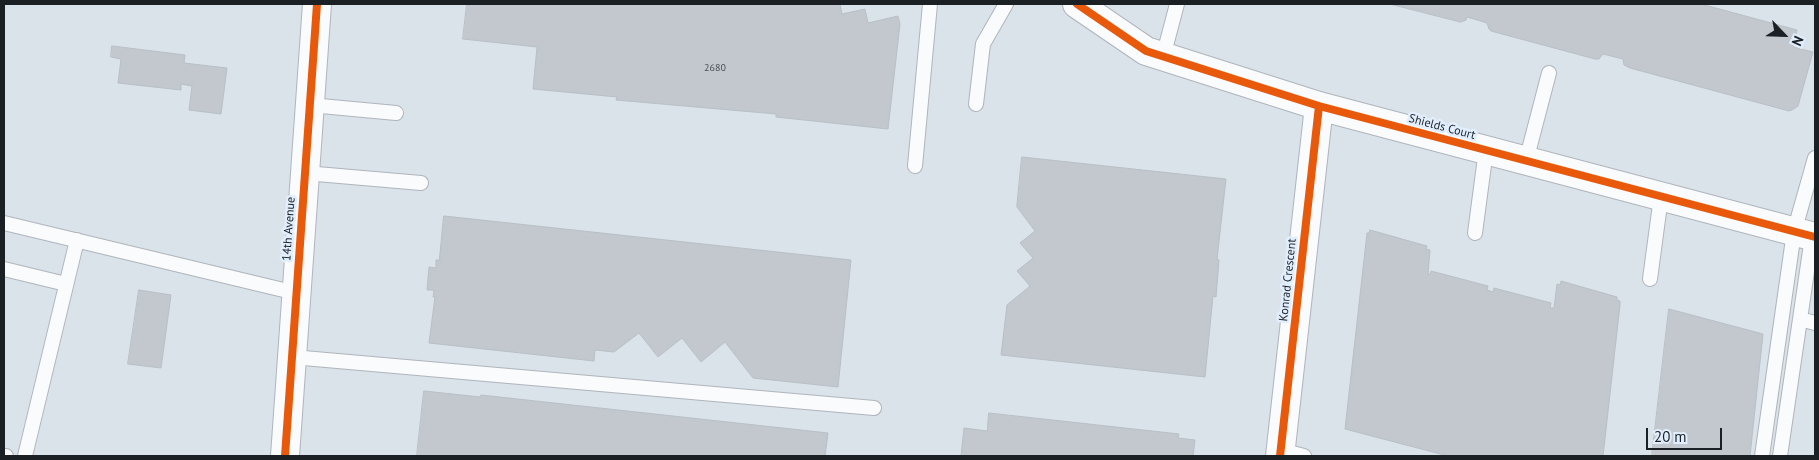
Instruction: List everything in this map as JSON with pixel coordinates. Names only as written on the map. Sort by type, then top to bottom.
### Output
[{"type":"street","name":"14th Avenue","points":[[285,456],[317,4]]},
{"type":"street","name":"Shields Court","points":[[1077,4],[1146,51],[1163,57],[1319,106],[1807,235]]},
{"type":"street","name":"Konrad Crescent","points":[[1288,454],[1319,106]]},
{"type":"lane","points":[[915,166],[930,4]]},
{"type":"lane","points":[[976,104],[983,44],[1006,4]]},
{"type":"lane","points":[[1163,57],[1177,4]]},
{"type":"lane","points":[[1526,161],[1550,73]]},
{"type":"lane","points":[[310,105],[396,113]]},
{"type":"lane","points":[[1475,233],[1486,150]]},
{"type":"lane","points":[[1780,456],[1800,319],[1815,158]]},
{"type":"lane","points":[[305,173],[421,183]]},
{"type":"lane","points":[[1650,279],[1661,197]]},
{"type":"lane","points":[[4,223],[296,293]]},
{"type":"lane","points":[[1762,456],[1807,235]]},
{"type":"lane","points":[[25,456],[77,240]]},
{"type":"lane","points":[[4,269],[66,284]]},
{"type":"lane","points":[[1800,319],[1815,323]]},
{"type":"lane","points":[[292,357],[874,408]]},
{"type":"building","points":[[467,4],[840,4],[842,14],[865,9],[868,23],[898,16],[900,24],[888,129],[776,117],[776,114],[616,100],[617,97],[533,89],[537,47],[463,39]]},
{"type":"building","points":[[1390,4],[1701,4],[1797,30],[1793,47],[1813,52],[1798,106],[1789,111],[1630,68],[1624,65],[1623,59],[1603,54],[1599,59],[1595,59],[1491,31],[1487,23],[1467,17],[1466,20],[1461,22]]},
{"type":"building","points":[[112,46],[185,55],[184,63],[227,68],[221,114],[189,110],[192,86],[181,84],[181,90],[118,83],[121,59],[111,57]]},
{"type":"building","points":[[1022,157],[1226,179],[1217,259],[1219,260],[1216,297],[1213,296],[1205,377],[1001,355],[1007,305],[1030,286],[1017,271],[1033,258],[1020,243],[1035,231],[1017,207]]},
{"type":"building","points":[[444,216],[851,260],[838,387],[753,378],[725,342],[701,362],[682,338],[658,357],[639,333],[614,352],[595,350],[594,361],[429,343],[435,297],[433,297],[434,290],[427,290],[429,267],[436,268],[436,260],[439,260]]},
{"type":"building","points":[[1370,230],[1427,246],[1426,249],[1430,250],[1428,274],[1431,271],[1488,286],[1487,290],[1493,292],[1494,288],[1551,303],[1550,308],[1554,308],[1557,284],[1560,285],[1561,281],[1617,297],[1620,305],[1603,456],[1448,456],[1345,429],[1367,233]]},
{"type":"building","points":[[139,290],[171,295],[161,368],[128,364]]},
{"type":"building","points":[[1669,309],[1763,334],[1750,456],[1652,456]]},
{"type":"building","points":[[424,391],[480,397],[481,395],[828,433],[825,456],[417,456]]},
{"type":"building","points":[[989,413],[1179,434],[1178,438],[1195,440],[1193,456],[961,456],[964,428],[987,431]]},
{"type":"cycle path","points":[[285,456],[317,4]]},
{"type":"cycle path","points":[[1077,4],[1146,51],[1319,106],[1815,237]]},
{"type":"cycle path","points":[[1280,456],[1319,106]]}]
